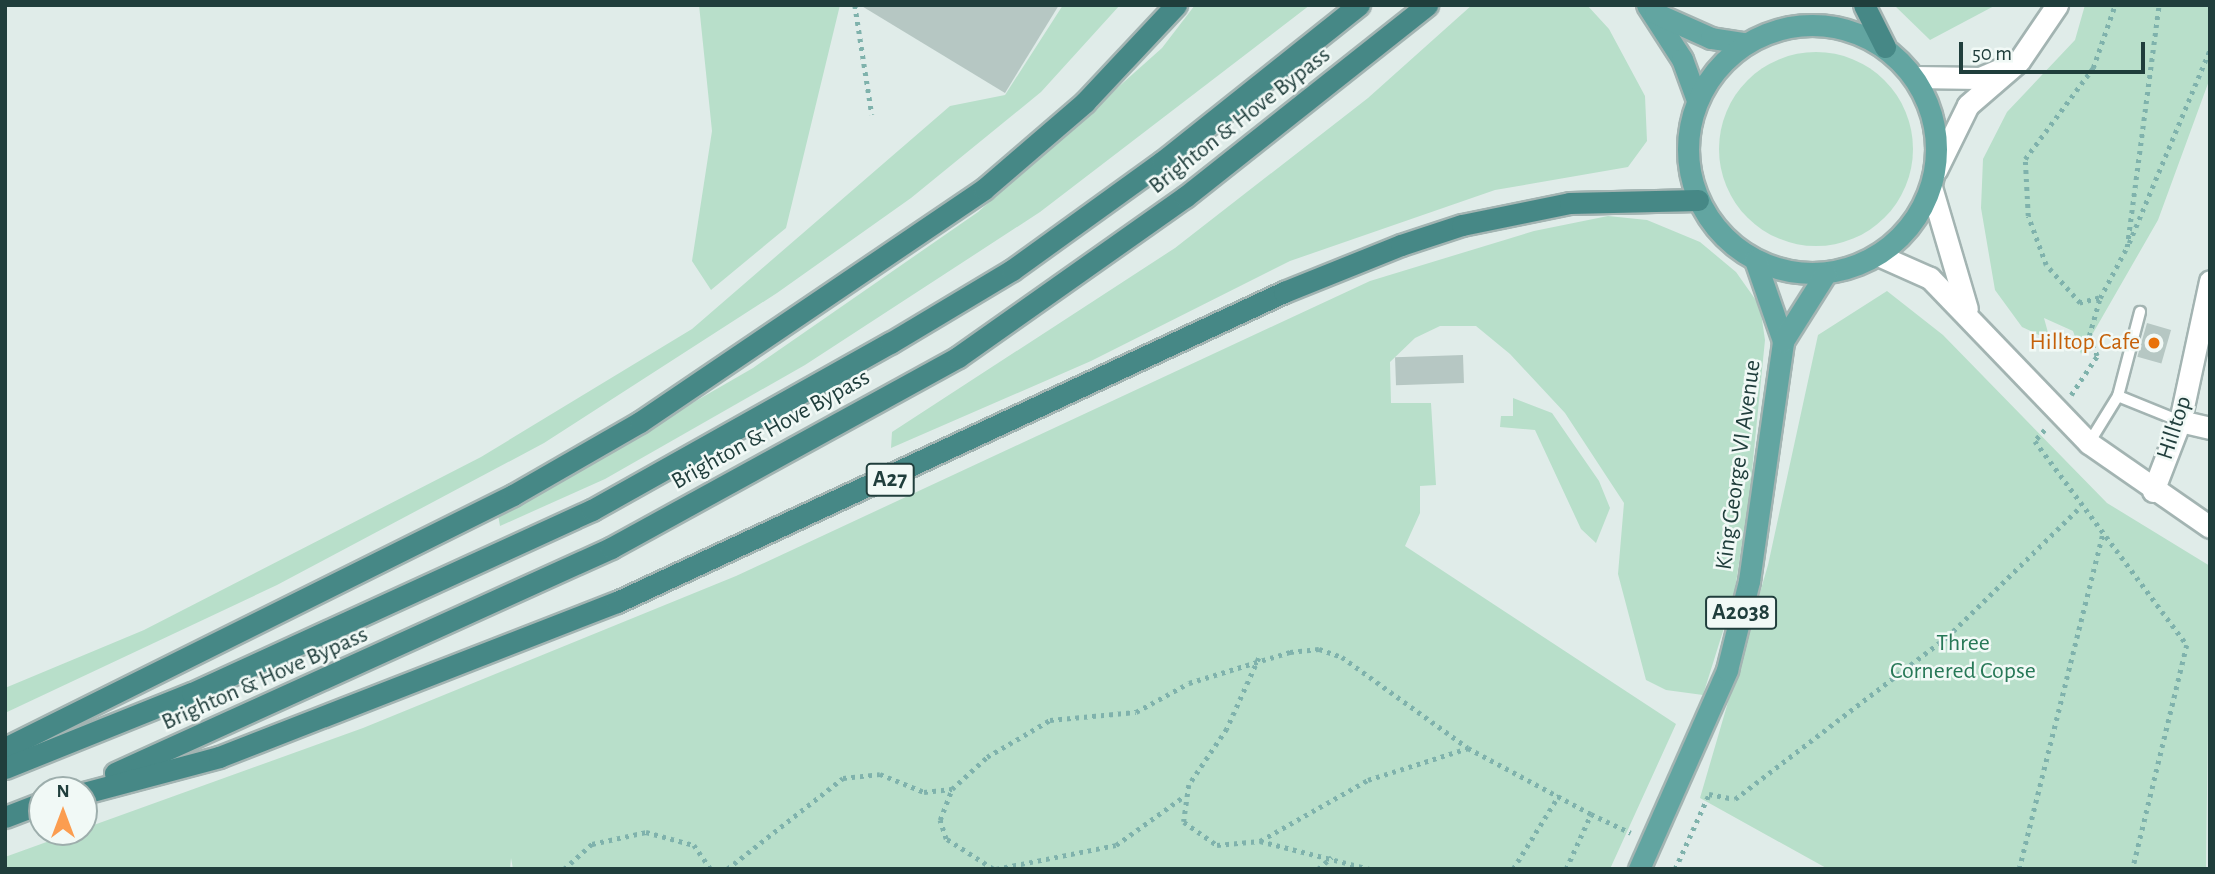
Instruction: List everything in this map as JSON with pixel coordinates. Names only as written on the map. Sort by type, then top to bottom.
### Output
[{"type":"highway","points":[[5,748],[513,495],[640,422],[984,189],[1085,102],[1176,5]]},
{"type":"highway","name":"Brighton & Hove Bypass","points":[[5,768],[204,688],[592,510],[878,350],[1012,270],[1162,162],[1359,5]]},
{"type":"highway","name":"Brighton & Hove Bypass","points":[[98,781],[210,735],[611,548],[958,357],[1185,197],[1427,5]]},
{"type":"highway","points":[[1864,5],[1885,47]]},
{"type":"highway","name":"A27","points":[[98,789],[219,757],[617,602],[1284,292],[1401,245],[1462,225],[1570,203],[1698,200]]},
{"type":"highway","points":[[5,817],[28,809]]},
{"type":"main road","points":[[1650,8],[1711,38],[1744,43]]},
{"type":"main road","points":[[1650,8],[1697,100]]},
{"type":"main road","points":[[1815,23],[1852,30],[1885,47],[1915,77],[1935,127],[1933,178],[1919,214],[1878,255],[1826,273],[1790,272],[1755,260],[1721,235],[1698,200],[1688,133],[1697,100],[1716,68],[1744,43],[1779,28],[1815,23]]},
{"type":"main road","name":"King George VI Avenue","points":[[1755,260],[1783,341]]},
{"type":"main road","name":"King George VI Avenue","points":[[1639,869],[1727,670],[1749,581],[1783,341],[1826,273]]},
{"type":"street","points":[[1968,311],[1933,178],[1968,106],[2019,61],[2057,5]]},
{"type":"street","points":[[1915,77],[1980,78],[2019,61]]},
{"type":"street","points":[[1878,255],[1930,278],[1968,311],[2059,414],[2089,443],[2153,491],[2210,527]]},
{"type":"street","name":"Hilltop","points":[[2153,491],[2180,421],[2210,281]]},
{"type":"street","points":[[2180,421],[2210,428]]},
{"type":"lane","points":[[2089,443],[2118,396],[2140,312]]},
{"type":"lane","points":[[2118,396],[2180,421]]},
{"type":"path","points":[[855,5],[872,115]]},
{"type":"path","points":[[2100,298],[2080,303],[2046,265],[2028,216],[2025,159],[2093,68],[2115,5]]},
{"type":"path","points":[[2127,247],[2159,5]]},
{"type":"path","points":[[2133,869],[2188,645],[2080,507],[2035,442],[2059,414],[2097,356],[2089,336],[2100,298],[2127,247],[2191,107],[2210,49]]},
{"type":"path","points":[[1675,869],[1709,794],[1734,799],[1947,637],[2080,507]]},
{"type":"path","points":[[2019,869],[2102,535]]},
{"type":"path","points":[[1260,657],[1227,729],[1184,796],[1116,845],[995,869],[946,839],[940,820],[952,789],[1023,731],[1050,720],[1136,712],[1260,657],[1319,649],[1342,657],[1468,748],[1559,794],[1591,814],[1683,855]]},
{"type":"path","points":[[1184,796],[1184,822],[1203,840],[1237,848],[1259,841],[1368,780],[1468,748]]},
{"type":"path","points":[[727,869],[843,778],[880,774],[924,792],[952,789]]},
{"type":"path","points":[[1513,869],[1559,794]]},
{"type":"path","points":[[1566,869],[1591,814]]},
{"type":"path","points":[[564,869],[592,844],[646,832],[694,845],[711,869]]},
{"type":"path","points":[[1259,841],[1332,857],[1370,869]]},
{"type":"path","points":[[1318,869],[1332,857]]},
{"type":"green space","points":[[699,5],[840,5],[786,228],[711,290],[692,261],[712,131]]},
{"type":"green space","points":[[1063,5],[1120,5],[1041,92],[911,198],[777,293],[544,443],[277,585],[5,713],[5,688],[144,630],[481,457],[692,329],[950,106],[1005,95]]},
{"type":"green space","points":[[1195,5],[1310,5],[1040,212],[805,365],[605,479],[500,526],[498,515],[753,368],[978,212],[1162,48]]},
{"type":"green space","points":[[1472,5],[1587,5],[1609,29],[1645,96],[1647,141],[1628,167],[1495,190],[1290,261],[1091,361],[891,448],[892,432],[1175,248],[1368,98]]},
{"type":"green space","points":[[1894,5],[1996,5],[1930,40]]},
{"type":"green space","points":[[2085,5],[2210,5],[2210,78],[2158,220],[2081,354],[2073,331],[2044,318],[2050,340],[2022,327],[1995,290],[1981,208],[1983,159],[2007,112],[2075,40]]},
{"type":"green space","points":[[1816,52],[1853,60],[1884,81],[1905,112],[1913,149],[1905,186],[1884,217],[1853,238],[1816,246],[1779,238],[1748,217],[1727,186],[1719,149],[1727,112],[1748,81],[1779,60]]},
{"type":"green space","points":[[1608,216],[1647,220],[1700,242],[1736,272],[1760,306],[1765,340],[1750,491],[1734,596],[1703,695],[1666,690],[1646,680],[1618,574],[1624,503],[1565,413],[1510,354],[1476,326],[1440,326],[1415,338],[1390,362],[1391,403],[1431,403],[1436,485],[1420,486],[1420,513],[1405,546],[1676,724],[1610,869],[513,869],[511,858],[510,869],[5,869],[5,857],[36,846],[98,846],[98,823],[363,728],[736,576],[1370,281],[1534,231]]},
{"type":"green space","name":"Three Cornered Copse","points":[[1887,291],[1943,335],[2107,503],[2210,566],[2206,869],[1828,869],[1700,798],[1768,565],[1818,335]]},
{"type":"green space","points":[[1513,398],[1552,413],[1599,481],[1610,508],[1596,543],[1581,529],[1535,430],[1500,427],[1501,416],[1513,416]]},
{"type":"building","points":[[860,5],[1059,5],[1005,93]]},
{"type":"building","name":"Hilltop Cafe","points":[[2147,323],[2171,330],[2161,364],[2137,357]]},
{"type":"building","points":[[1463,355],[1464,383],[1396,385],[1395,357]]},
{"type":"place","name":"Hilltop Cafe","points":[[2154,343]]}]
